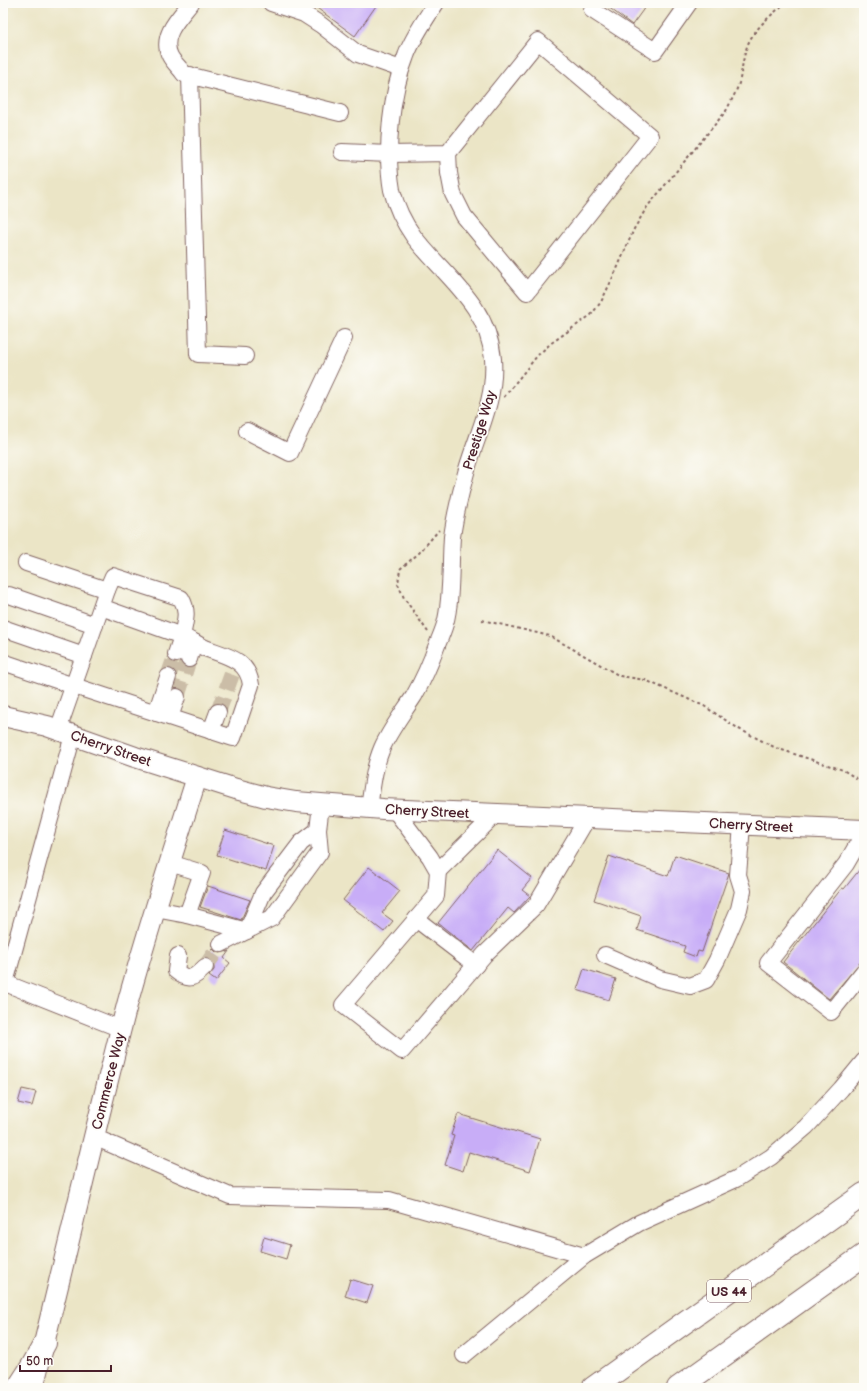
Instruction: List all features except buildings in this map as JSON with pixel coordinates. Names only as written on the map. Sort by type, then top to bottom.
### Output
[{"type":"highway","name":"US 44","points":[[593,1388],[864,1194]]},
{"type":"highway","points":[[678,1388],[864,1254]]},
{"type":"highway","points":[[18,1388],[45,1343]]},
{"type":"main road","name":"Cherry Street","points":[[3,716],[47,726],[197,777],[266,797],[291,802],[369,808],[864,830]]},
{"type":"main road","name":"Commerce Way","points":[[34,1388],[121,1029],[197,777]]},
{"type":"street","points":[[191,3],[170,30],[167,44],[170,56],[184,74],[340,113]]},
{"type":"street","points":[[271,3],[304,14],[358,54],[373,61],[401,69]]},
{"type":"street","name":"Prestige Way","points":[[369,808],[374,773],[382,748],[415,694],[429,666],[445,623],[456,512],[468,467],[489,405],[493,380],[492,350],[484,323],[466,295],[415,237],[404,222],[397,207],[392,189],[390,154],[392,113],[401,69],[418,30],[436,3]]},
{"type":"street","points":[[592,10],[655,51],[689,3]]},
{"type":"street","points":[[538,41],[650,136],[527,292],[464,216],[454,194],[449,173],[448,153],[538,41]]},
{"type":"street","points":[[190,75],[198,354],[245,356]]},
{"type":"street","points":[[342,152],[390,154],[448,153]]},
{"type":"street","points":[[246,431],[290,453],[344,338]]},
{"type":"street","points":[[26,563],[107,590]]},
{"type":"street","points":[[121,1029],[5,983],[66,732],[74,686],[113,576],[181,598],[185,604],[187,614],[188,639],[182,657]]},
{"type":"street","points":[[10,595],[95,625]]},
{"type":"street","points":[[3,662],[233,738],[251,685],[250,678],[245,668],[235,668],[229,656],[188,639],[101,607]]},
{"type":"street","points":[[3,628],[84,656]]},
{"type":"street","points":[[163,715],[168,677]]},
{"type":"street","points":[[163,715],[177,697]]},
{"type":"street","points":[[211,731],[218,712]]},
{"type":"street","points":[[221,944],[272,918],[320,852],[318,830],[321,804]]},
{"type":"street","points":[[394,809],[430,857],[438,871],[436,896],[343,1005],[402,1051],[485,954],[536,905],[588,818]]},
{"type":"street","points":[[438,871],[496,814]]},
{"type":"street","points":[[605,955],[660,979],[690,986],[706,980],[717,960],[740,903],[743,891],[738,874],[742,825]]},
{"type":"street","points":[[246,931],[263,893],[301,843],[318,830]]},
{"type":"street","points":[[864,833],[846,864],[768,963],[832,1012],[864,971]]},
{"type":"street","points":[[170,863],[202,873],[188,915]]},
{"type":"street","points":[[156,909],[188,915],[246,931]]},
{"type":"street","points":[[416,919],[476,965]]},
{"type":"street","points":[[178,956],[176,971],[183,976],[189,978],[198,974],[205,967]]},
{"type":"street","points":[[464,1355],[584,1256],[639,1224],[736,1179],[771,1157],[806,1127],[841,1089],[864,1061]]},
{"type":"street","points":[[94,1137],[230,1196],[389,1200],[584,1256]]},
{"type":"path","points":[[489,405],[506,396],[537,356],[550,344],[591,315],[617,269],[634,230],[647,207],[726,110],[739,84],[747,48],[752,36],[761,25],[785,3]]},
{"type":"path","points":[[437,647],[417,614],[404,598],[398,584],[399,576],[400,569],[419,553],[456,512]]},
{"type":"path","points":[[482,620],[550,636],[620,676],[645,680],[704,706],[739,729],[776,748],[842,770],[864,783]]},
{"type":"tunnel","points":[[168,677],[176,654]]},
{"type":"tunnel","points":[[177,697],[189,659]]},
{"type":"tunnel","points":[[218,712],[232,674]]},
{"type":"tunnel","points":[[205,967],[221,944]]}]
